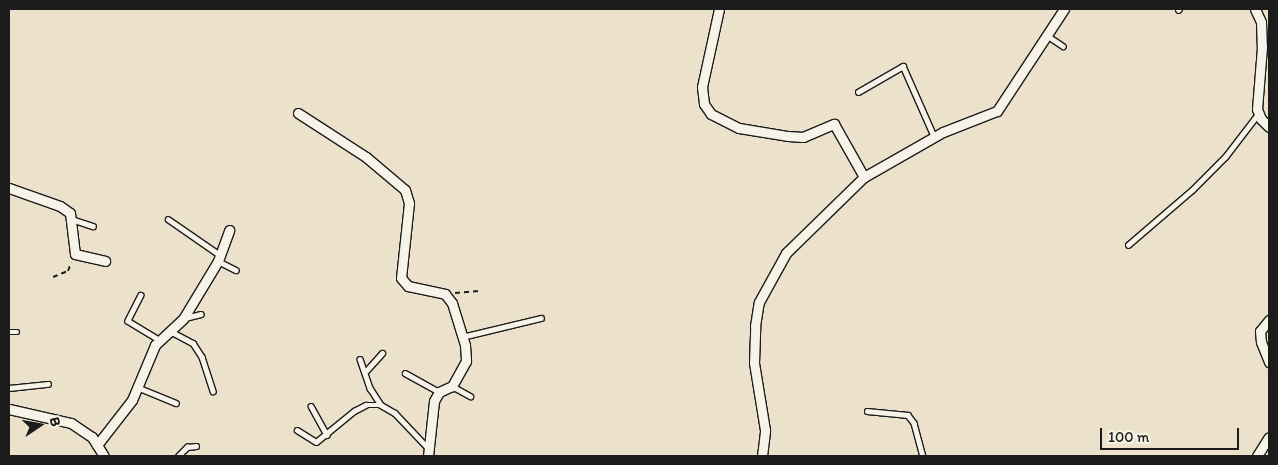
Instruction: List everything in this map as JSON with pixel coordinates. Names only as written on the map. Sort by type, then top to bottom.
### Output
[{"type":"street","points":[[719,9],[702,87],[704,104],[711,114],[739,128],[788,136],[803,137],[834,124],[864,177]]},
{"type":"street","points":[[762,456],[764,412],[754,363],[759,302],[786,253],[864,177],[934,136],[997,111],[1064,9]]},
{"type":"street","points":[[1257,10],[1262,47],[1258,114],[1269,127]]},
{"type":"street","points":[[298,113],[366,157],[405,190],[409,203],[401,278],[408,286],[437,291],[448,297],[462,336],[466,361],[452,386],[439,392],[431,411],[433,433],[429,453]]},
{"type":"street","points":[[9,188],[60,206],[70,212],[75,254],[105,260]]},
{"type":"street","points":[[97,445],[119,418],[137,387],[160,340],[172,332],[183,319],[219,258],[229,230]]},
{"type":"street","points":[[1269,320],[1260,331],[1261,342],[1269,362]]},
{"type":"street","points":[[9,409],[71,423],[92,437],[104,456]]},
{"type":"street","points":[[1257,456],[1269,437]]},
{"type":"lane","points":[[1048,36],[1063,46]]},
{"type":"lane","points":[[858,92],[904,67],[934,136]]},
{"type":"lane","points":[[1128,245],[1199,184],[1225,157],[1258,114]]},
{"type":"lane","points":[[71,219],[93,226]]},
{"type":"lane","points":[[168,219],[236,270]]},
{"type":"lane","points":[[141,294],[128,321],[160,340]]},
{"type":"lane","points":[[183,319],[201,314]]},
{"type":"lane","points":[[462,336],[541,318]]},
{"type":"lane","points":[[9,332],[17,332]]},
{"type":"lane","points":[[172,332],[192,343],[202,358],[213,391]]},
{"type":"lane","points":[[366,371],[382,353]]},
{"type":"lane","points":[[360,359],[366,371],[370,388],[381,405],[396,413],[429,453]]},
{"type":"lane","points":[[405,373],[439,392]]},
{"type":"lane","points":[[9,388],[22,384],[48,384]]},
{"type":"lane","points":[[452,386],[470,396]]},
{"type":"lane","points":[[137,387],[176,403]]},
{"type":"lane","points":[[297,430],[316,442],[327,436],[354,411],[366,406],[381,405]]},
{"type":"lane","points":[[311,406],[327,436]]},
{"type":"lane","points":[[867,411],[908,415],[914,423],[923,456]]},
{"type":"lane","points":[[178,456],[187,447],[196,446]]},
{"type":"path","points":[[54,277],[68,271],[75,254]]},
{"type":"path","points":[[448,297],[479,291]]}]
